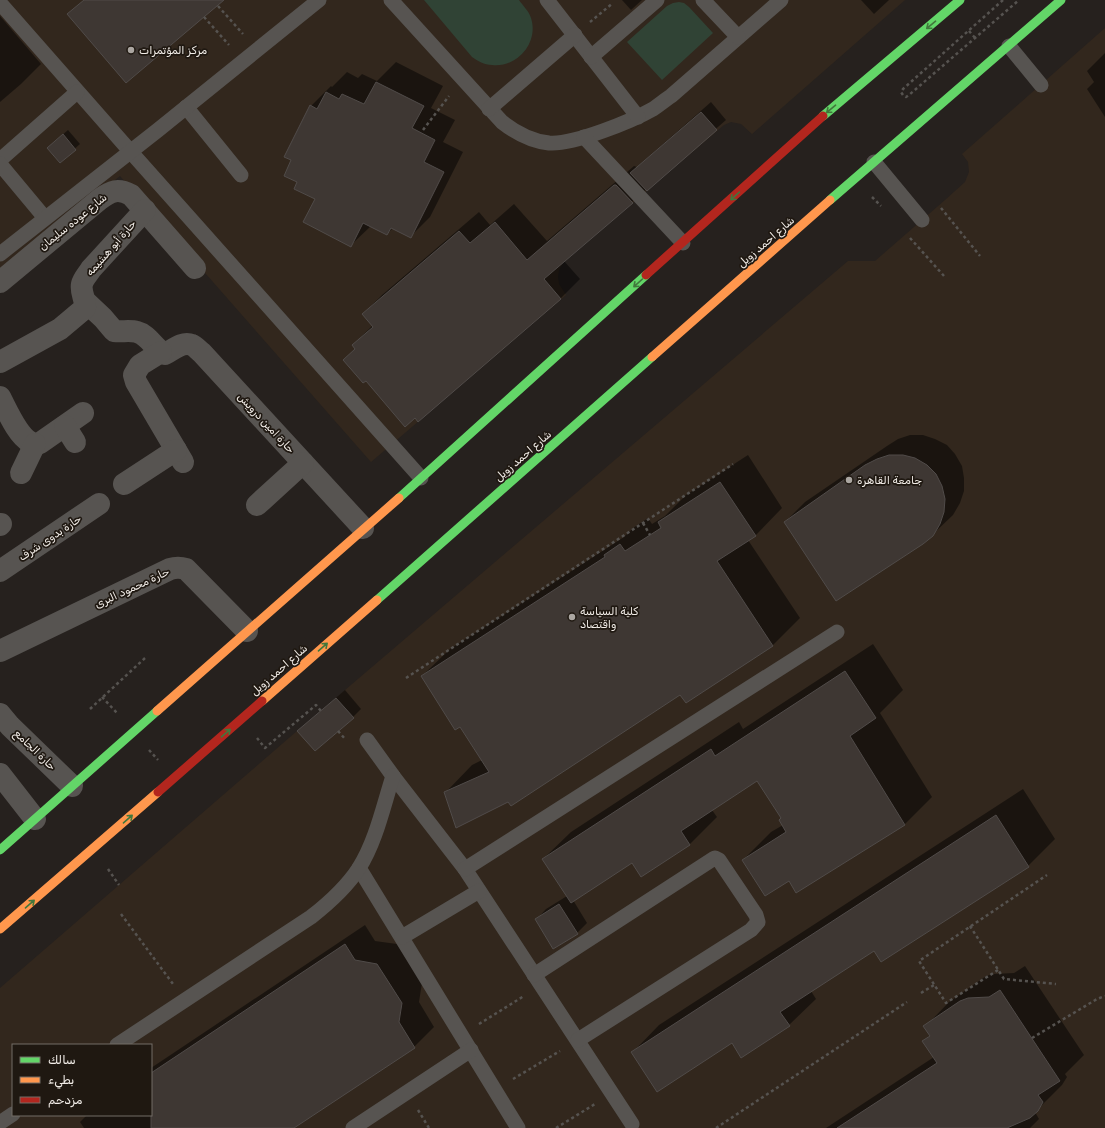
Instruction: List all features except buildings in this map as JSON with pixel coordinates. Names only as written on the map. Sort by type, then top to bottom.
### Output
[{"type":"main road","points":[[0,850],[420,478],[826,113],[960,0]]},
{"type":"main road","name":"شارع احمد زويل","points":[[0,929],[94,849],[874,162],[1061,0]]},
{"type":"street","name":"شارع عوده سليمان","points":[[0,282],[106,194],[114,191],[123,191],[131,195],[195,268]]},
{"type":"street","name":"حارة أبو هشيمه","points":[[86,302],[82,285],[84,279],[91,269],[145,210]]},
{"type":"street","points":[[86,302],[114,331],[136,331],[143,334],[161,352]]},
{"type":"street","points":[[0,362],[60,329],[85,308],[86,302]]},
{"type":"street","name":"حارة امين درويش","points":[[124,484],[179,456],[136,382],[134,375],[140,365],[161,352],[165,354],[178,346],[184,344],[192,345],[202,353],[363,528]]},
{"type":"street","points":[[0,396],[19,431],[30,442],[35,444],[70,434],[83,413]]},
{"type":"street","points":[[21,473],[35,444]]},
{"type":"street","points":[[256,505],[303,463]]},
{"type":"street","name":"حارة بدوى شرف","points":[[0,571],[99,504]]},
{"type":"street","name":"حارة محمود البرى","points":[[0,651],[175,567],[186,569],[247,631]]},
{"type":"street","name":"حارة الجامع","points":[[0,714],[10,726],[72,786]]},
{"type":"street","points":[[0,774],[35,819]]},
{"type":"lane","points":[[0,254],[186,107],[318,0]]},
{"type":"lane","points":[[391,0],[502,122],[516,133],[532,140],[550,143],[568,142],[584,137],[638,117],[655,108],[671,96],[781,0]]},
{"type":"lane","points":[[547,0],[638,117]]},
{"type":"lane","points":[[591,57],[657,0]]},
{"type":"lane","points":[[704,0],[738,37]]},
{"type":"lane","points":[[0,3],[420,478]]},
{"type":"lane","points":[[489,109],[575,36]]},
{"type":"lane","points":[[1009,46],[1041,85]]},
{"type":"lane","points":[[0,160],[78,92]]},
{"type":"lane","points":[[186,107],[241,175]]},
{"type":"lane","points":[[584,137],[683,243]]},
{"type":"lane","points":[[874,162],[922,220]]},
{"type":"lane","points":[[0,164],[45,218]]},
{"type":"lane","points":[[465,869],[837,632]]},
{"type":"lane","points":[[367,740],[465,869],[632,1124]]},
{"type":"lane","points":[[119,1044],[311,917],[329,903],[359,868],[376,831],[393,776]]},
{"type":"lane","points":[[538,980],[713,859],[719,860],[756,915],[758,922],[751,930],[578,1040]]},
{"type":"lane","points":[[359,868],[518,1128]]},
{"type":"lane","points":[[402,937],[479,891]]},
{"type":"lane","points":[[353,1128],[471,1050]]},
{"type":"path","points":[[1003,0],[903,89],[901,92],[903,95],[906,97],[909,95],[1018,0]]},
{"type":"path","points":[[575,36],[613,3]]},
{"type":"path","points":[[218,6],[234,24]]},
{"type":"path","points":[[950,9],[994,59]]},
{"type":"path","points":[[204,17],[221,36]]},
{"type":"path","points":[[423,130],[462,79]]},
{"type":"path","points":[[406,678],[733,464]]},
{"type":"path","points":[[643,523],[650,535]]},
{"type":"path","points":[[90,709],[145,658]]},
{"type":"path","points":[[265,748],[316,705],[321,711]]},
{"type":"path","points":[[998,970],[946,1003],[919,961],[1047,875]]},
{"type":"path","points":[[121,914],[185,1000]]},
{"type":"path","points":[[970,926],[1004,979],[1056,984]]},
{"type":"path","points":[[462,1035],[538,980]]},
{"type":"path","points":[[921,993],[934,985]]},
{"type":"path","points":[[1032,1038],[1097,999],[1105,996]]},
{"type":"path","points":[[716,1128],[907,1002]]},
{"type":"path","points":[[495,1090],[578,1040]]},
{"type":"path","points":[[556,1128],[612,1093]]},
{"type":"shaded area","points":[[0,0],[905,0],[752,134],[741,124],[731,122],[724,125],[568,258],[559,270],[558,277],[559,284],[566,295],[371,462],[120,176],[0,274]]},
{"type":"shaded area","name":"جامعة القاهرة","points":[[1105,28],[1105,1128],[0,1128],[0,988],[297,731],[848,261],[875,261],[965,182],[969,172],[968,162],[962,154]]},
{"type":"green space","points":[[424,0],[519,0],[530,15],[533,27],[529,45],[524,52],[510,62],[501,65],[492,65],[481,62],[472,57]]},
{"type":"green space","points":[[679,2],[684,3],[689,7],[713,33],[662,80],[627,42],[667,6]]},
{"type":"traffic: fast","points":[[823,116],[960,0]]},
{"type":"traffic: fast","points":[[830,200],[1061,0]]},
{"type":"traffic: fast","points":[[399,498],[646,275]]},
{"type":"traffic: fast","points":[[377,600],[652,357]]},
{"type":"traffic: fast","points":[[0,850],[157,711]]},
{"type":"traffic: slow","points":[[652,357],[830,200]]},
{"type":"traffic: slow","points":[[157,711],[399,498]]},
{"type":"traffic: slow","points":[[262,701],[377,600]]},
{"type":"traffic: slow","points":[[0,929],[158,792]]},
{"type":"traffic: jam","points":[[646,275],[823,116]]},
{"type":"traffic: jam","points":[[158,792],[262,701]]},
{"type":"place","name":"مركز المؤتمرات","points":[[131,50]]},
{"type":"place","name":"جامعة القاهرة","points":[[849,480]]},
{"type":"place","name":"كلية السياسة واقتصاد","points":[[572,617]]}]
